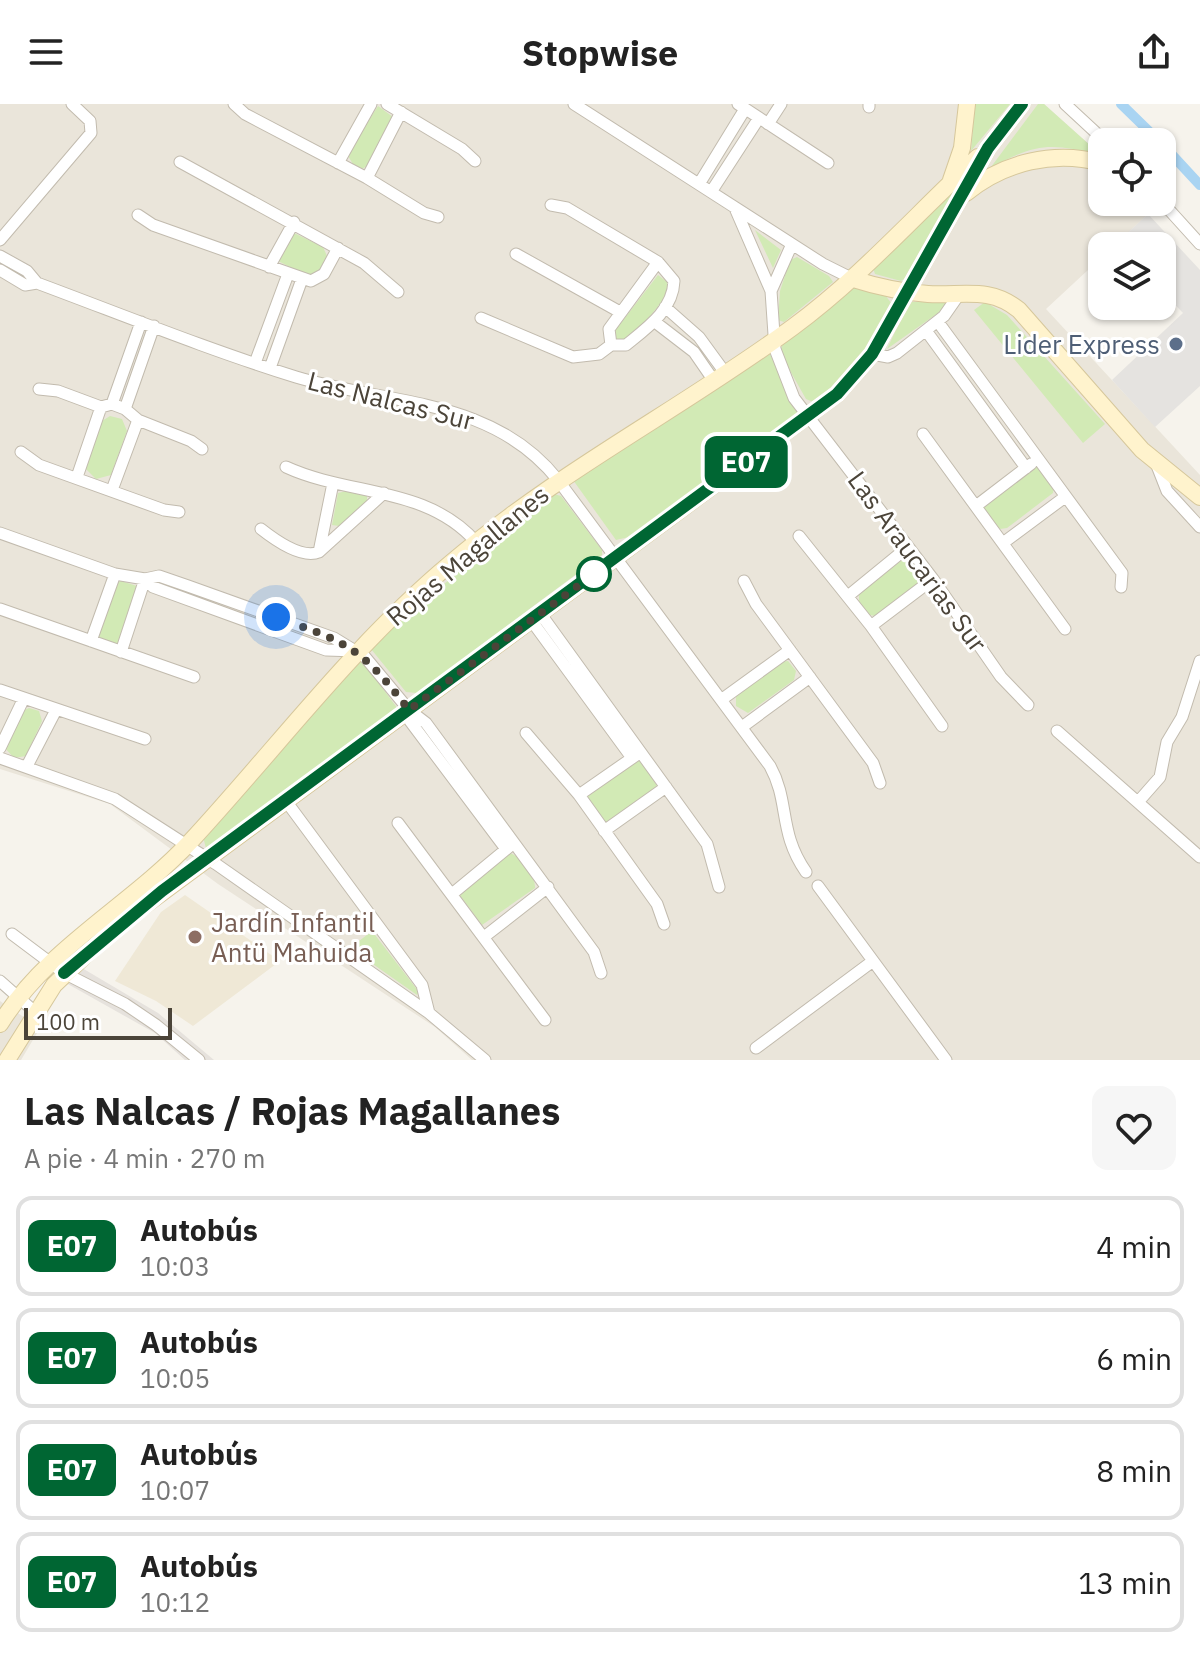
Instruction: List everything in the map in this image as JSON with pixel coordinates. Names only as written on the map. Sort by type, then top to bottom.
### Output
[{"type":"street","points":[[0,240],[91,133],[90,121],[72,104]]},
{"type":"street","points":[[234,104],[245,114],[367,178],[424,213],[438,217]]},
{"type":"street","points":[[338,163],[371,104]]},
{"type":"street","points":[[387,104],[462,149],[475,161]]},
{"type":"street","points":[[574,104],[792,244],[853,279],[906,292],[995,295],[1019,310],[1156,463],[1200,497]]},
{"type":"street","points":[[711,192],[764,121],[781,104]]},
{"type":"street","points":[[949,183],[962,148],[967,104]]},
{"type":"street","name":"Rojas Magallanes","points":[[7,1060],[35,1012],[64,973],[114,928],[809,417],[849,383],[872,354],[988,148],[1022,104]]},
{"type":"street","points":[[1065,104],[1091,128]]},
{"type":"street","points":[[699,184],[742,106],[828,163]]},
{"type":"street","points":[[367,178],[401,112]]},
{"type":"street","name":"Rojas Magallanes","points":[[0,1024],[19,996],[49,962],[187,845],[357,651],[476,542],[558,480],[774,341],[853,279],[988,148]]},
{"type":"street","points":[[958,200],[991,176],[1028,161],[1069,157],[1088,160]]},
{"type":"street","points":[[180,162],[364,263],[398,292]]},
{"type":"street","points":[[481,318],[573,357],[599,354],[611,345],[626,345],[655,322],[674,293],[674,281],[658,262],[567,208],[551,205]]},
{"type":"street","points":[[735,208],[771,291]]},
{"type":"street","points":[[138,215],[153,225],[302,279],[315,281],[321,278],[338,248]]},
{"type":"street","points":[[1175,216],[1200,244]]},
{"type":"street","points":[[269,267],[294,222]]},
{"type":"street","points":[[771,291],[792,244]]},
{"type":"street","points":[[516,254],[620,312]]},
{"type":"street","points":[[0,256],[27,271],[37,283]]},
{"type":"street","points":[[611,345],[609,329],[658,262]]},
{"type":"street","name":"Las Nalcas Sur","points":[[0,270],[25,285],[37,283],[270,368],[329,386],[463,413],[520,443],[558,480],[742,727],[777,780],[787,836],[806,872]]},
{"type":"street","points":[[255,363],[288,274]]},
{"type":"street","points":[[270,368],[302,279]]},
{"type":"street","name":"Las Araucarias Sur","points":[[771,291],[774,341],[788,387],[933,579],[1001,677],[1028,705]]},
{"type":"street","points":[[872,354],[891,357],[938,322],[960,293]]},
{"type":"street","points":[[665,307],[706,344],[720,377]]},
{"type":"street","points":[[77,477],[141,322]]},
{"type":"street","points":[[655,322],[720,377]]},
{"type":"street","points":[[938,322],[1122,573],[1121,587]]},
{"type":"street","points":[[125,409],[154,326]]},
{"type":"street","points":[[927,332],[1026,468]]},
{"type":"street","points":[[39,389],[125,409],[138,420],[191,441],[202,449]]},
{"type":"street","points":[[112,490],[138,420]]},
{"type":"street","points":[[923,434],[1065,629]]},
{"type":"street","points":[[21,452],[39,465],[164,510],[179,512]]},
{"type":"street","points":[[976,506],[1038,459]]},
{"type":"street","points":[[1156,463],[1167,491],[1200,527]]},
{"type":"street","points":[[286,467],[333,483],[423,504],[462,528],[476,542]]},
{"type":"street","points":[[319,552],[333,483]]},
{"type":"street","points":[[261,529],[275,540],[309,554],[319,552],[384,493]]},
{"type":"street","points":[[1003,543],[1065,497]]},
{"type":"street","points":[[0,533],[115,574],[145,579],[159,576],[334,638],[357,651],[381,675],[409,710],[410,721],[548,887],[594,952],[601,973]]},
{"type":"street","points":[[799,536],[871,626],[942,726]]},
{"type":"street","points":[[848,596],[908,547]]},
{"type":"street","points":[[91,641],[115,574]]},
{"type":"street","points":[[121,652],[145,579]]},
{"type":"street","points":[[871,626],[933,579]]},
{"type":"street","points":[[744,581],[756,604],[873,763],[880,783]]},
{"type":"street","points":[[0,609],[194,677]]},
{"type":"street","points":[[536,617],[707,844],[719,887]]},
{"type":"street","points":[[721,700],[790,650]]},
{"type":"street","points":[[1138,802],[1160,777],[1167,742],[1182,717],[1200,661]]},
{"type":"street","points":[[742,727],[810,677]]},
{"type":"street","points":[[0,690],[145,739]]},
{"type":"street","points":[[0,748],[24,698]]},
{"type":"street","points":[[27,766],[56,710]]},
{"type":"street","points":[[1057,731],[1200,857]]},
{"type":"street","points":[[526,733],[579,795],[657,904],[664,924]]},
{"type":"street","points":[[579,795],[637,754]]},
{"type":"street","points":[[0,758],[115,799],[207,858],[429,1013],[485,1060]]},
{"type":"street","points":[[604,831],[666,787]]},
{"type":"street","points":[[286,801],[422,985],[429,1013]]},
{"type":"street","points":[[398,823],[545,1020]]},
{"type":"street","points":[[452,894],[510,845]]},
{"type":"street","points":[[818,886],[946,1060]]},
{"type":"street","points":[[484,937],[548,887]]},
{"type":"street","points":[[12,934],[64,973],[125,1004],[199,1060]]},
{"type":"street","points":[[756,1048],[873,961]]},
{"type":"street","points":[[0,981],[35,1012]]},
{"type":"shaded area","points":[[0,104],[1044,104],[1088,143],[1088,216],[1146,216],[1129,232],[1088,232],[1088,270],[1046,309],[1200,475],[1200,1060],[472,1060],[435,1027],[218,884],[110,804],[0,769]]},
{"type":"shaded area","name":"Lider Express","points":[[1146,216],[1150,216],[1165,232],[1129,232]]},
{"type":"shaded area","name":"Lider Express","points":[[1176,244],[1200,270],[1200,386],[1155,427],[1112,380],[1183,313],[1176,306]]},
{"type":"shaded area","name":"Jardín Infantil Antü Mahuida","points":[[185,895],[280,961],[193,1026],[156,1001],[115,981],[161,912]]},
{"type":"shaded area","points":[[82,968],[158,1013],[214,1060],[185,1060],[155,1033],[66,983]]},
{"type":"shaded area","points":[[0,1001],[40,1028],[21,1060],[0,1060]]},
{"type":"green space","points":[[975,104],[1010,104],[971,151]]},
{"type":"green space","points":[[1038,104],[1044,104],[1088,143],[1088,152],[1056,147],[1033,149],[991,167]]},
{"type":"green space","points":[[378,106],[393,117],[367,166],[362,169],[354,166],[347,154]]},
{"type":"green space","points":[[968,172],[905,278],[901,281],[875,274],[873,268]]},
{"type":"green space","points":[[755,230],[781,250],[773,268]]},
{"type":"green space","points":[[294,233],[323,247],[327,256],[322,270],[310,277],[278,261]]},
{"type":"green space","points":[[797,257],[829,276],[833,282],[784,322],[778,320],[780,291],[790,260]]},
{"type":"green space","points":[[658,275],[667,282],[668,294],[642,326],[620,344],[610,337]]},
{"type":"green space","points":[[856,285],[885,295],[892,304],[859,358],[838,382],[813,402],[806,399],[780,353],[783,343]]},
{"type":"green space","points":[[909,302],[948,302],[948,306],[887,349]]},
{"type":"green space","points":[[985,302],[1007,315],[1105,424],[1083,443],[974,310]]},
{"type":"green space","points":[[770,354],[797,413],[629,537],[616,540],[573,480]]},
{"type":"green space","points":[[110,416],[122,419],[127,431],[111,475],[96,479],[85,468],[102,421]]},
{"type":"green space","points":[[1034,462],[1054,488],[1053,493],[1007,528],[1000,529],[982,508]]},
{"type":"green space","points":[[346,491],[367,495],[367,501],[339,526],[332,525],[338,493]]},
{"type":"green space","points":[[554,494],[561,496],[602,550],[602,555],[417,693],[406,692],[371,649],[372,643]]},
{"type":"green space","points":[[907,556],[922,574],[922,582],[875,616],[870,615],[859,602],[859,594]]},
{"type":"green space","points":[[121,581],[137,586],[119,643],[102,645],[96,634],[116,583]]},
{"type":"green space","points":[[361,659],[398,709],[212,847],[206,848],[203,837]]},
{"type":"green space","points":[[788,661],[796,671],[794,680],[748,713],[736,706],[736,693],[780,662]]},
{"type":"green space","points":[[29,708],[39,711],[42,721],[26,756],[14,758],[5,748],[22,711]]},
{"type":"green space","points":[[637,759],[643,760],[657,786],[602,823],[587,795]]},
{"type":"green space","points":[[509,853],[526,867],[535,888],[482,925],[459,894]]},
{"type":"green space","points":[[372,931],[419,992],[417,995],[350,948]]},
{"type":"waterway","points":[[1121,104],[1146,128]]},
{"type":"waterway","points":[[1176,159],[1200,185]]},
{"type":"bus line","name":"E07","points":[[64,973],[114,928],[162,891],[837,394],[872,354],[988,148],[1022,104]]},
{"type":"place","name":"Lider Express","points":[[1176,344]]},
{"type":"place","name":"Jardín Infantil Antü Mahuida","points":[[195,937]]},
{"type":"route","points":[[276,617],[351,646],[365,657],[409,710],[594,574]]}]
